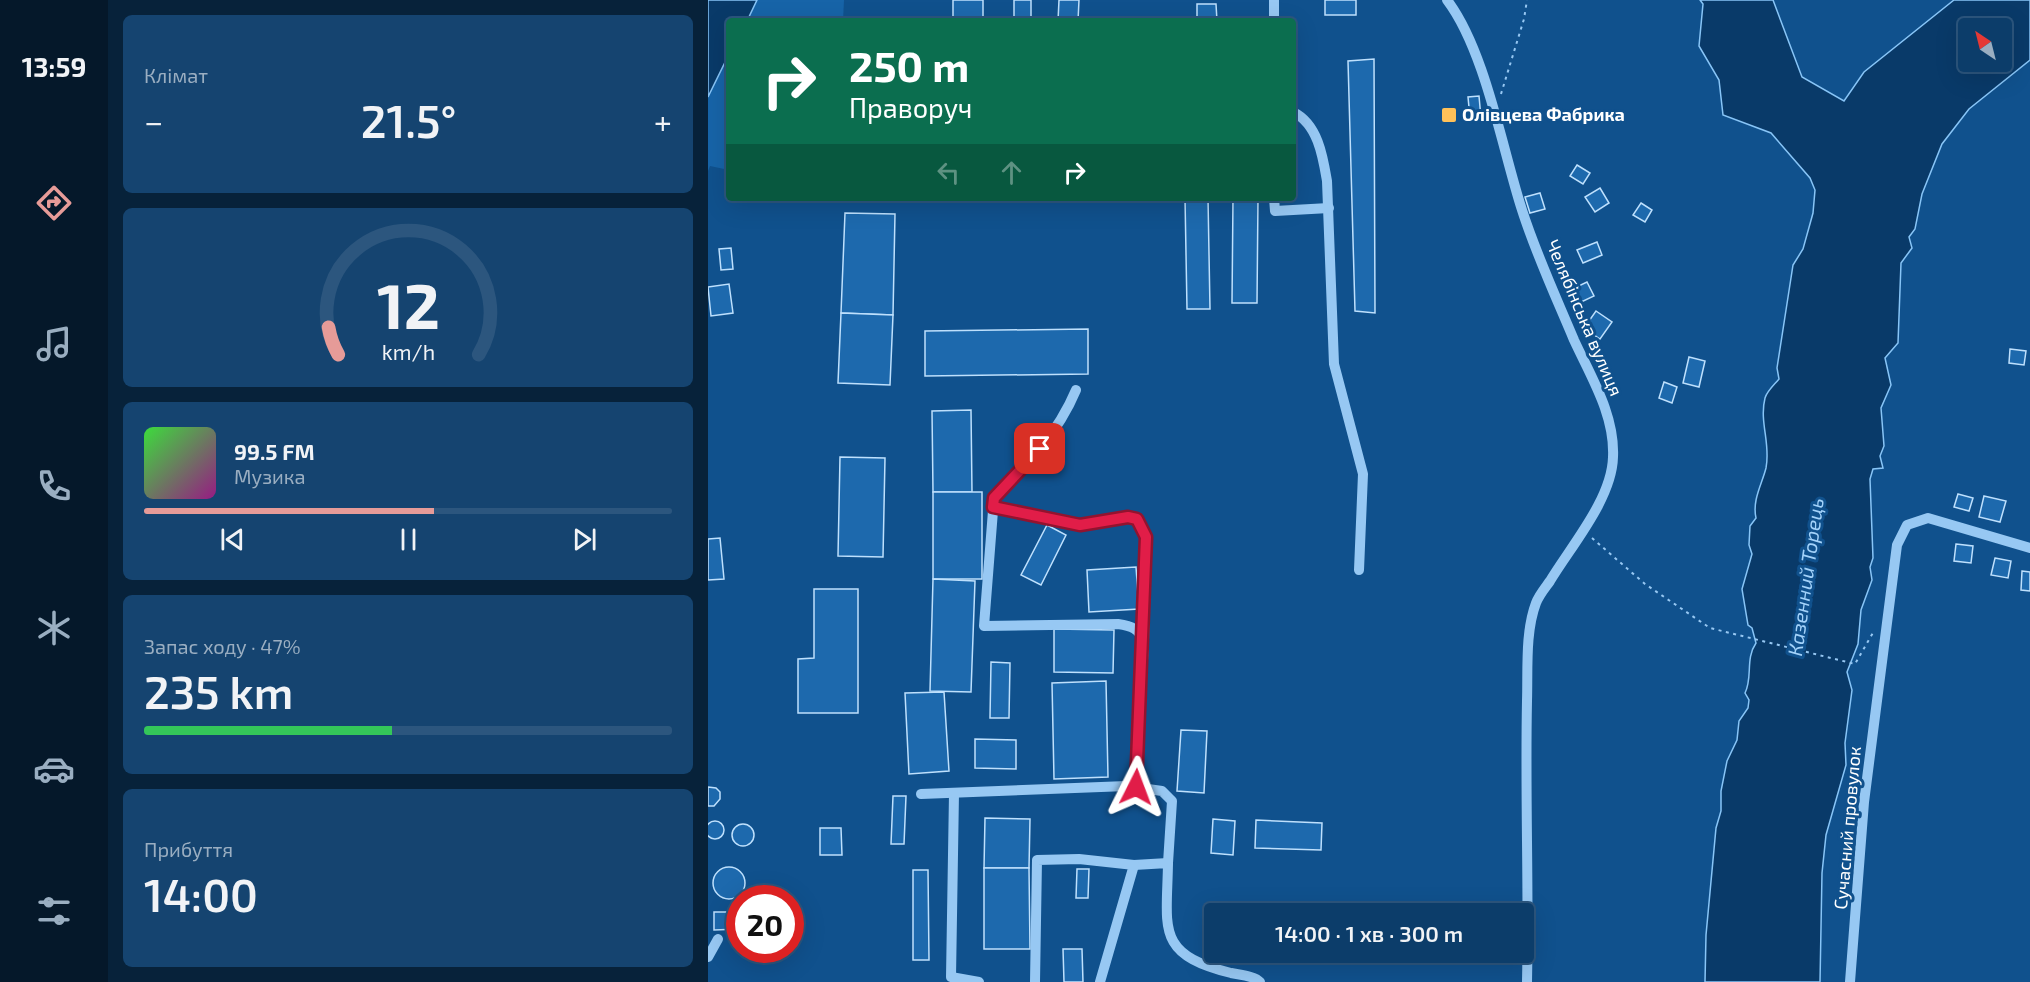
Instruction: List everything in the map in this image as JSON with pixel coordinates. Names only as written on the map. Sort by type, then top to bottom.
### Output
[{"type":"street","points":[[1274,0],[1274,18]]},
{"type":"street","name":"Челябінська вулиця","points":[[1447,0],[1458,16],[1473,49],[1522,211],[1544,269],[1605,406],[1612,436],[1614,459],[1607,484],[1584,530],[1536,603],[1529,648],[1527,982]]},
{"type":"street","points":[[1296,114],[1307,122],[1323,156],[1329,208],[1334,364],[1363,474],[1359,570]]},
{"type":"street","points":[[1274,201],[1275,211],[1329,208]]},
{"type":"street","points":[[1076,390],[1065,417],[1027,465],[994,498],[984,626],[1118,624],[1130,626],[1140,632],[1144,642]]},
{"type":"street","points":[[993,507],[1080,525],[1128,517],[1137,519],[1146,537],[1144,642],[1136,787]]},
{"type":"street","name":"Сучасний провулок","points":[[1850,982],[1864,802],[1897,545],[1907,525],[1928,518],[2030,548]]},
{"type":"street","points":[[921,794],[1136,787],[1162,791],[1172,801],[1167,922],[1176,948],[1202,966],[1260,982]]},
{"type":"street","points":[[954,793],[951,977],[979,982]]},
{"type":"street","points":[[1035,982],[1037,860],[1079,859],[1134,865],[1168,863]]},
{"type":"street","points":[[1100,982],[1134,865]]},
{"type":"street","points":[[708,957],[718,939]]},
{"type":"path","points":[[1500,97],[1524,19],[1527,0]]},
{"type":"path","points":[[1584,530],[1645,584],[1710,628],[1855,664],[1876,628]]},
{"type":"shaded area","points":[[757,0],[844,0],[843,18],[748,18]]},
{"type":"shaded area","points":[[726,60],[726,169],[710,166],[708,171],[708,97]]},
{"type":"water","points":[[708,0],[757,0],[748,18],[726,18],[726,60],[708,97]]},
{"type":"water","name":"Казенний Торець","points":[[1700,0],[1773,0],[1802,77],[1844,101],[1864,72],[1954,0],[2030,0],[2030,60],[1969,109],[1942,144],[1922,194],[1915,229],[1909,237],[1912,248],[1901,263],[1898,343],[1885,358],[1891,385],[1881,408],[1884,446],[1880,456],[1883,468],[1873,469],[1870,479],[1872,580],[1861,610],[1858,644],[1847,672],[1852,690],[1845,743],[1846,765],[1826,835],[1822,873],[1820,982],[1705,982],[1706,935],[1716,828],[1721,811],[1721,791],[1727,761],[1737,740],[1739,721],[1748,708],[1749,700],[1745,693],[1749,681],[1751,655],[1756,643],[1752,628],[1748,625],[1742,589],[1752,554],[1749,545],[1750,526],[1756,518],[1756,498],[1766,468],[1767,450],[1763,416],[1765,398],[1779,379],[1777,368],[1793,265],[1803,249],[1813,213],[1815,190],[1810,178],[1771,133],[1723,115],[1719,80],[1699,46],[1703,4]]},
{"type":"building","points":[[953,0],[983,0],[983,18],[953,18]]},
{"type":"building","points":[[1014,0],[1031,0],[1031,18],[1014,18]]},
{"type":"building","points":[[1059,0],[1079,0],[1078,18],[1058,18]]},
{"type":"building","points":[[1325,0],[1356,0],[1356,15],[1325,15]]},
{"type":"building","points":[[1197,4],[1216,4],[1217,18],[1197,18]]},
{"type":"building","points":[[1374,59],[1375,313],[1355,311],[1348,61]]},
{"type":"building","points":[[1479,96],[1481,118],[1470,118],[1468,97]]},
{"type":"building","points":[[1577,165],[1590,173],[1583,184],[1570,176]]},
{"type":"building","points":[[1600,188],[1609,203],[1595,212],[1585,197]]},
{"type":"building","points":[[1540,193],[1545,209],[1530,213],[1525,197]]},
{"type":"building","points":[[1185,201],[1208,201],[1210,309],[1187,309]]},
{"type":"building","points":[[1233,201],[1258,201],[1257,303],[1232,303]]},
{"type":"building","points":[[1641,203],[1652,210],[1645,222],[1633,215]]},
{"type":"building","points":[[845,213],[895,214],[893,315],[841,313]]},
{"type":"building","points":[[1597,242],[1602,255],[1583,263],[1577,250]]},
{"type":"building","points":[[731,248],[733,269],[721,270],[719,249]]},
{"type":"building","points":[[1587,282],[1594,296],[1577,304],[1570,290]]},
{"type":"building","points":[[729,284],[733,313],[711,316],[708,287]]},
{"type":"building","points":[[1596,311],[1612,322],[1600,339],[1584,328]]},
{"type":"building","points":[[841,313],[893,315],[890,385],[838,383]]},
{"type":"building","points":[[1088,329],[1088,374],[925,376],[925,331]]},
{"type":"building","points":[[2010,349],[2026,351],[2024,365],[2009,363]]},
{"type":"building","points":[[1689,357],[1705,361],[1699,387],[1683,383]]},
{"type":"building","points":[[1664,382],[1677,387],[1672,403],[1659,398]]},
{"type":"building","points":[[971,410],[972,492],[933,492],[932,411]]},
{"type":"building","points":[[840,457],[885,458],[883,557],[838,556]]},
{"type":"building","points":[[933,492],[982,492],[982,579],[933,579]]},
{"type":"building","points":[[1958,494],[1973,498],[1969,511],[1954,507]]},
{"type":"building","points":[[1984,496],[2006,501],[2000,522],[1979,517]]},
{"type":"building","points":[[1047,525],[1066,535],[1041,585],[1021,575]]},
{"type":"building","points":[[720,538],[724,579],[708,580],[708,539]]},
{"type":"building","points":[[1956,544],[1973,546],[1971,563],[1954,561]]},
{"type":"building","points":[[1995,558],[2011,561],[2008,578],[1991,575]]},
{"type":"building","points":[[1136,567],[1139,609],[1089,612],[1087,570]]},
{"type":"building","points":[[2022,571],[2030,572],[2030,591],[2021,590]]},
{"type":"building","points":[[933,579],[975,581],[971,692],[930,691]]},
{"type":"building","points":[[814,589],[858,589],[858,713],[798,713],[798,659],[814,658]]},
{"type":"building","points":[[1054,629],[1114,630],[1113,673],[1054,672]]},
{"type":"building","points":[[991,662],[1010,663],[1009,718],[990,718]]},
{"type":"building","points":[[1106,681],[1108,777],[1054,779],[1052,683]]},
{"type":"building","points":[[944,692],[949,771],[909,774],[905,693]]},
{"type":"building","points":[[1181,730],[1207,731],[1204,793],[1177,791]]},
{"type":"building","points":[[975,739],[1016,740],[1016,769],[975,768]]},
{"type":"building","points":[[708,787],[716,788],[720,792],[720,799],[714,806],[708,806]]},
{"type":"building","points":[[893,796],[906,796],[904,844],[891,844]]},
{"type":"building","points":[[985,818],[1030,819],[1029,868],[984,868]]},
{"type":"building","points":[[1213,819],[1235,821],[1233,855],[1211,853]]},
{"type":"building","points":[[1256,820],[1322,823],[1321,850],[1255,848]]},
{"type":"building","points":[[712,822],[718,822],[723,827],[723,833],[718,838],[712,838],[708,834],[708,826]]},
{"type":"building","points":[[743,824],[751,827],[754,835],[751,843],[743,846],[735,843],[732,835],[735,827]]},
{"type":"building","points":[[820,828],[841,828],[842,855],[820,855]]},
{"type":"building","points":[[729,867],[740,872],[744,885],[726,885],[726,898],[718,894],[713,883],[718,872]]},
{"type":"building","points":[[984,868],[1029,868],[1030,949],[984,949]]},
{"type":"building","points":[[1077,869],[1089,869],[1088,898],[1076,898]]},
{"type":"building","points":[[913,870],[928,870],[929,960],[913,960]]},
{"type":"building","points":[[714,912],[726,912],[726,930],[714,930]]},
{"type":"building","points":[[1063,949],[1082,949],[1083,982],[1064,982]]},
{"type":"place","name":"Олівцева Фабрика","points":[[1449,115]]},
{"type":"route","points":[[1040,449],[994,498],[993,507],[1080,525],[1128,517],[1137,519],[1146,537],[1144,642],[1136,787]]}]
